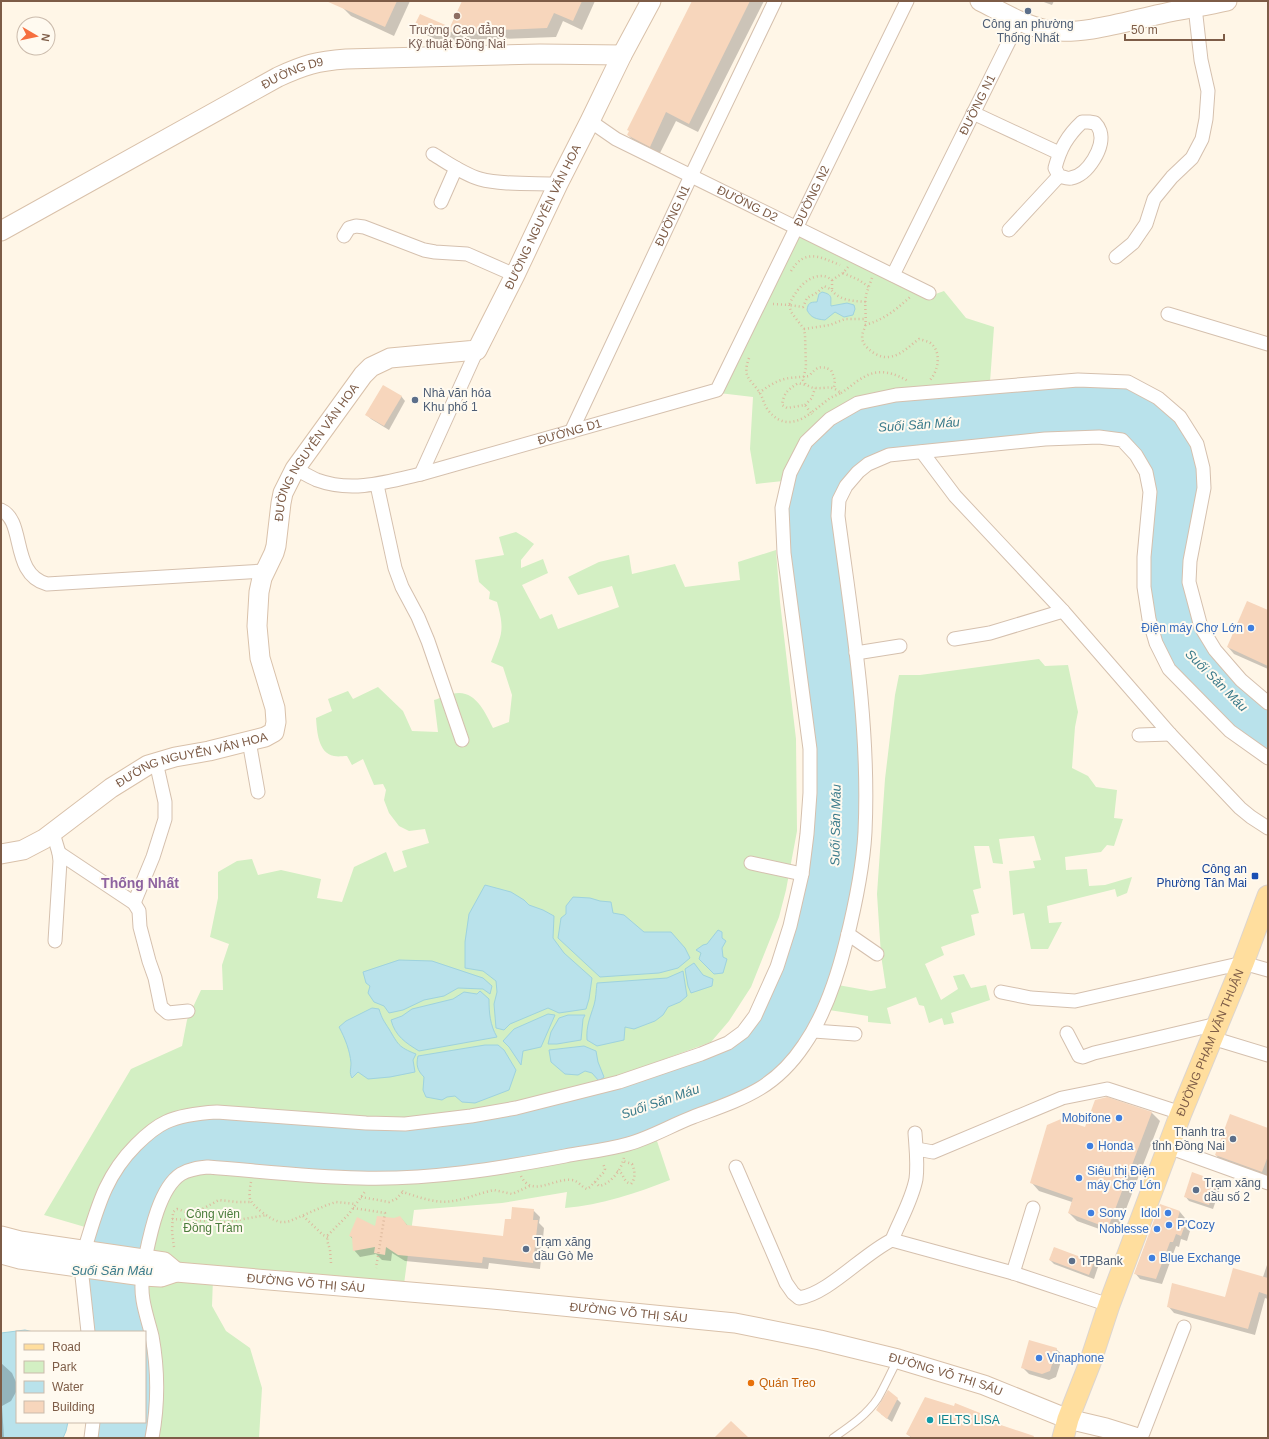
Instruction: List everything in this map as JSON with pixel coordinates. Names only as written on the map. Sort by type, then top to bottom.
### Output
[{"type":"main road","name":"ĐƯỜNG PHẠM VĂN THUẬN","points":[[1065,1428],[1090,1364],[1109,1304],[1168,1147],[1243,963],[1268,896]]},
{"type":"street","name":"ĐƯỜNG NGUYỄN VĂN HOA","points":[[1,854],[23,850],[44,839],[111,788],[148,765],[265,737],[274,732],[276,722],[275,708],[260,658],[257,609],[258,592],[264,571],[276,546],[283,494],[295,468],[370,367],[390,358],[477,350],[515,276],[558,184],[622,55],[651,1]]},
{"type":"street","name":"ĐƯỜNG N1","points":[[571,432],[775,1]]},
{"type":"street","name":"ĐƯỜNG N2","points":[[717,390],[907,1]]},
{"type":"street","points":[[980,1],[999,5],[1019,21],[1048,30],[1065,32],[1110,25],[1225,1]]},
{"type":"street","points":[[1116,257],[1133,243],[1146,224],[1154,199],[1172,177],[1192,158],[1202,139],[1206,118],[1208,91],[1201,60],[1195,7]]},
{"type":"street","name":"ĐƯỜNG N1","points":[[893,275],[1019,21]]},
{"type":"street","name":"ĐƯỜNG D9","points":[[1,231],[278,77],[309,64],[346,59],[540,54],[622,55]]},
{"type":"street","points":[[973,113],[1059,153]]},
{"type":"street","name":"ĐƯỜNG D2","points":[[590,122],[616,138],[691,176],[924,290]]},
{"type":"street","points":[[1082,122],[1095,123],[1100,130],[1100,138],[1092,163],[1082,174],[1070,179],[1059,176],[1055,168],[1059,153],[1065,141],[1082,122]]},
{"type":"street","points":[[433,154],[478,179],[490,181],[558,184]]},
{"type":"street","points":[[441,202],[456,168]]},
{"type":"street","points":[[1009,230],[1059,176]]},
{"type":"street","points":[[344,236],[349,228],[356,226],[364,227],[424,250],[467,254],[515,276]]},
{"type":"street","points":[[1168,314],[1268,344]]},
{"type":"street","points":[[421,474],[477,350]]},
{"type":"street","points":[[88,1331],[82,1259],[100,1201],[110,1178],[123,1158],[144,1137],[166,1122],[198,1114],[217,1112],[366,1123],[405,1124],[455,1118],[516,1108],[585,1091],[638,1075],[728,1044],[743,1032],[755,1016],[778,967],[790,926],[802,874],[807,834],[810,793],[810,749],[784,553],[782,508],[790,473],[806,442],[830,419],[858,403],[896,395],[1078,380],[1128,382],[1158,398],[1180,417],[1197,444],[1203,468],[1204,488],[1190,561],[1189,582],[1201,627],[1215,650],[1241,680],[1268,703]]},
{"type":"street","name":"ĐƯỜNG D1","points":[[295,468],[317,480],[333,484],[352,486],[377,485],[421,474],[717,390]]},
{"type":"street","points":[[152,1438],[155,1408],[155,1367],[152,1336],[144,1309],[142,1282],[148,1241],[156,1212],[170,1185],[181,1174],[198,1168],[208,1167],[253,1172],[345,1178],[374,1178],[450,1175],[518,1165],[630,1144],[690,1118],[737,1101],[758,1090],[776,1077],[791,1063],[814,1031],[829,998],[841,961],[853,914],[861,868],[865,819],[866,766],[862,701],[838,516],[839,500],[846,486],[858,472],[868,464],[889,456],[1045,440],[1099,437],[1122,440],[1136,455],[1146,472],[1150,492],[1144,557],[1144,587],[1148,619],[1156,643],[1170,669],[1230,731],[1268,758]]},
{"type":"street","points":[[922,452],[954,496],[1062,611],[1170,734],[1240,808],[1268,828]]},
{"type":"street","points":[[377,485],[395,568],[402,587],[418,617],[428,641],[462,740]]},
{"type":"street","points":[[1,510],[11,521],[27,570],[36,579],[47,584],[264,571]]},
{"type":"street","points":[[954,639],[990,633],[1062,611]]},
{"type":"street","points":[[856,653],[900,646]]},
{"type":"street","points":[[1139,736],[1170,734]]},
{"type":"street","points":[[249,741],[258,792]]},
{"type":"street","points":[[134,903],[153,857],[165,819],[165,802],[156,762]]},
{"type":"street","points":[[53,833],[60,853],[55,941]]},
{"type":"street","points":[[60,853],[134,903],[139,911],[140,927],[155,978],[161,1007],[168,1013],[188,1011]]},
{"type":"street","points":[[751,863],[802,874]]},
{"type":"street","points":[[848,934],[877,954]]},
{"type":"street","points":[[1001,992],[1030,998],[1075,1001],[1243,963],[1268,970]]},
{"type":"street","points":[[814,1031],[856,1034]]},
{"type":"street","points":[[1067,1033],[1079,1056],[1083,1057],[1094,1053],[1214,1031],[1268,1055]]},
{"type":"street","points":[[916,1149],[933,1152],[1062,1098],[1107,1089],[1181,1113]]},
{"type":"street","points":[[736,1167],[786,1283],[793,1293],[799,1298],[807,1297],[822,1289],[872,1251],[892,1240],[911,1195],[916,1179],[915,1133]]},
{"type":"street","points":[[1168,1147],[1268,1183]]},
{"type":"street","points":[[1014,1273],[1033,1208]]},
{"type":"street","points":[[1,1236],[82,1259]]},
{"type":"street","points":[[892,1240],[1014,1273],[1109,1304]]},
{"type":"street","points":[[1,1254],[20,1259],[82,1259]]},
{"type":"street","name":"ĐƯỜNG VÕ THỊ SÁU","points":[[82,1259],[144,1267],[164,1262],[176,1272],[492,1299],[735,1323],[813,1338],[898,1359],[984,1385],[1065,1428],[1106,1428],[1133,1437]]},
{"type":"street","points":[[1133,1437],[1184,1327]]},
{"type":"street","points":[[91,1438],[93,1423]]},
{"type":"lane","points":[[833,1438],[853,1424],[877,1399],[898,1359]]},
{"type":"path","points":[[788,275],[796,262],[811,255],[824,258],[847,268]]},
{"type":"path","points":[[832,280],[843,273],[854,256]]},
{"type":"path","points":[[876,267],[866,296],[865,325],[862,335],[864,342],[868,349],[879,356],[887,358],[904,352],[913,343],[919,340],[928,342],[933,346],[937,353],[938,364],[936,374],[929,381],[924,382]]},
{"type":"path","points":[[843,273],[859,280],[869,287]]},
{"type":"path","points":[[806,385],[803,380],[806,362],[804,329],[791,312],[789,306],[793,297],[802,285],[812,278],[824,276],[832,280]]},
{"type":"path","points":[[832,280],[832,289]]},
{"type":"path","points":[[770,310],[773,302],[789,306],[803,307],[807,298],[818,292],[824,286],[832,289],[839,297],[866,302]]},
{"type":"path","points":[[865,325],[881,320],[924,290]]},
{"type":"path","points":[[804,329],[830,325],[845,319],[865,319]]},
{"type":"path","points":[[750,354],[746,373],[750,381],[760,393],[767,410],[778,419],[794,423],[802,420],[830,398],[841,393],[866,376],[885,372],[896,374],[912,382]]},
{"type":"path","points":[[760,393],[768,386],[778,382],[790,378],[809,376],[815,368],[824,366],[831,370],[835,380],[834,388]]},
{"type":"path","points":[[815,388],[812,398],[805,405],[787,408],[782,405],[783,396],[790,388],[798,383],[815,388],[834,388],[841,393]]},
{"type":"path","points":[[805,405],[823,426]]},
{"type":"path","points":[[595,1182],[600,1186],[605,1185],[617,1171],[623,1161],[624,1145]]},
{"type":"path","points":[[518,1165],[523,1179],[527,1184],[548,1185],[558,1180],[571,1180],[578,1182],[587,1189],[602,1175],[605,1169],[595,1150]]},
{"type":"path","points":[[617,1171],[621,1173],[627,1183],[630,1184],[632,1182],[634,1173],[632,1164],[623,1161]]},
{"type":"path","points":[[253,1172],[249,1197],[252,1202],[278,1222],[284,1223],[336,1202],[356,1204]]},
{"type":"path","points":[[401,1177],[403,1192]]},
{"type":"path","points":[[331,1263],[328,1237],[331,1230],[345,1218],[374,1178]]},
{"type":"path","points":[[403,1192],[423,1198],[445,1202],[462,1199],[490,1190],[512,1194],[532,1185]]},
{"type":"path","points":[[361,1197],[389,1202],[396,1199],[403,1192]]},
{"type":"path","points":[[174,1247],[172,1219],[173,1212],[177,1209],[193,1214],[219,1200],[252,1202]]},
{"type":"path","points":[[353,1208],[385,1212],[376,1268]]},
{"type":"path","points":[[172,1219],[226,1222],[268,1215]]},
{"type":"path","points":[[303,1216],[328,1237]]},
{"type":"green space","points":[[797,232],[930,296],[944,291],[966,318],[994,327],[990,382],[783,481],[756,484],[750,449],[753,397],[719,393]]},
{"type":"green space","points":[[516,532],[534,544],[521,560],[521,568],[543,559],[548,573],[522,585],[540,619],[552,614],[558,629],[619,607],[612,586],[578,595],[568,577],[599,562],[629,555],[632,574],[675,564],[685,587],[740,580],[738,562],[776,550],[780,602],[796,739],[797,831],[786,890],[779,917],[751,987],[729,1021],[711,1042],[624,1074],[559,1092],[472,1112],[402,1118],[179,1111],[147,1126],[134,1137],[104,1179],[85,1227],[44,1215],[131,1069],[182,1046],[187,1020],[201,990],[223,990],[222,965],[229,944],[210,937],[218,898],[218,872],[237,861],[252,859],[258,875],[281,870],[321,879],[317,898],[342,902],[354,867],[386,852],[394,872],[407,867],[402,851],[429,843],[425,829],[409,831],[399,826],[389,813],[384,800],[386,790],[383,784],[374,785],[363,759],[352,765],[347,756],[334,756],[325,751],[319,741],[316,718],[332,711],[328,699],[348,691],[353,699],[378,687],[403,711],[412,731],[438,732],[434,700],[456,693],[471,696],[476,700],[493,728],[509,722],[512,695],[503,667],[491,662],[500,638],[502,626],[501,620],[497,602],[489,599],[490,592],[479,582],[475,560],[504,555],[499,537]]},
{"type":"green space","points":[[1039,659],[1045,666],[1068,665],[1078,712],[1075,727],[1072,768],[1088,776],[1096,787],[1117,790],[1114,818],[1123,819],[1114,846],[1107,845],[1101,852],[1065,857],[1066,870],[1087,869],[1089,886],[1105,885],[1132,877],[1127,893],[1117,897],[1115,889],[1047,906],[1049,923],[1062,922],[1048,949],[1031,949],[1024,913],[1013,915],[1009,871],[1035,868],[1033,861],[1041,860],[1034,836],[999,839],[1003,864],[993,863],[989,846],[974,846],[981,888],[973,890],[979,913],[971,915],[975,935],[941,947],[944,955],[925,964],[941,1000],[958,989],[953,976],[964,974],[971,988],[986,985],[990,1000],[951,1013],[954,1023],[944,1025],[942,1018],[929,1023],[924,1006],[919,1005],[916,997],[887,1008],[891,1024],[868,1022],[868,1016],[829,1010],[838,985],[871,991],[886,988],[881,955],[877,894],[885,779],[895,695],[899,675],[920,675]]},
{"type":"green space","name":"Công viên Đồng Tràm","points":[[656,1138],[670,1180],[619,1198],[565,1208],[567,1192],[502,1203],[414,1210],[404,1284],[182,1267],[151,1254],[161,1214],[170,1195],[175,1187],[184,1179],[199,1172]]},
{"type":"green space","points":[[213,1278],[212,1306],[226,1331],[250,1348],[262,1388],[259,1438],[157,1438],[150,1313],[146,1284]]},
{"type":"water","points":[[822,292],[830,296],[831,306],[847,303],[854,305],[855,309],[853,315],[844,317],[835,312],[825,320],[816,319],[807,310],[809,304],[817,302],[819,294]]},
{"type":"water","name":"Suối Săn Máu","points":[[1078,384],[1127,387],[1156,402],[1176,419],[1193,446],[1199,470],[1199,487],[1186,560],[1197,630],[1268,709],[1268,752],[1233,727],[1173,667],[1159,641],[1148,587],[1155,491],[1125,436],[888,451],[842,483],[858,702],[861,823],[849,913],[828,986],[809,1030],[787,1060],[756,1086],[630,1139],[473,1168],[365,1174],[187,1166],[147,1227],[147,1336],[151,1380],[147,1438],[96,1438],[98,1423],[146,1423],[146,1331],[92,1331],[87,1257],[114,1180],[147,1141],[168,1127],[199,1118],[218,1117],[404,1129],[696,1061],[760,1018],[812,832],[788,553],[786,509],[794,475],[809,445],[832,423],[860,408],[896,399]]},
{"type":"water","points":[[485,885],[511,892],[529,905],[554,916],[553,938],[564,953],[592,978],[586,1009],[559,1013],[548,1008],[510,1024],[504,1030],[496,1028],[494,1004],[497,992],[496,981],[483,971],[465,968],[465,942],[469,914]]},
{"type":"water","points":[[573,897],[590,898],[611,902],[613,913],[624,915],[644,932],[671,932],[685,948],[690,958],[678,968],[659,973],[600,977],[558,938],[561,918],[566,914],[566,906]]},
{"type":"water","points":[[718,930],[722,932],[722,938],[726,941],[722,948],[723,957],[727,959],[723,973],[714,974],[699,959],[701,953],[696,950],[707,944]]},
{"type":"water","points":[[399,960],[432,961],[483,978],[492,986],[490,994],[483,989],[458,988],[444,996],[424,1000],[403,1010],[389,1013],[384,1006],[374,1002],[368,993],[370,986],[366,983],[363,972]]},
{"type":"water","points":[[694,963],[703,975],[713,979],[712,986],[691,993],[688,986],[685,969]]},
{"type":"water","points":[[683,971],[687,996],[680,1002],[668,1007],[663,1015],[655,1021],[634,1029],[625,1027],[624,1040],[597,1046],[587,1040],[588,1026],[595,1003],[597,983],[667,978]]},
{"type":"water","points":[[480,991],[489,999],[490,1019],[497,1037],[419,1051],[398,1035],[393,1026],[391,1020],[402,1016],[412,1009],[453,999],[464,992],[477,994]]},
{"type":"water","points":[[372,1008],[379,1009],[383,1020],[399,1044],[405,1049],[416,1054],[413,1060],[415,1072],[390,1077],[368,1079],[358,1072],[352,1078],[350,1073],[350,1054],[339,1027],[346,1021]]},
{"type":"water","points":[[548,1014],[555,1015],[541,1047],[523,1051],[521,1065],[503,1041],[514,1029]]},
{"type":"water","points":[[568,1015],[585,1015],[583,1019],[581,1040],[548,1044],[551,1032],[559,1018]]},
{"type":"water","points":[[485,1045],[498,1045],[504,1050],[516,1070],[509,1090],[475,1103],[462,1102],[455,1096],[447,1097],[442,1100],[426,1097],[423,1090],[424,1077],[420,1072],[417,1062],[418,1056]]},
{"type":"water","points":[[584,1046],[596,1051],[598,1062],[604,1077],[599,1081],[592,1073],[585,1071],[578,1075],[565,1074],[551,1062],[549,1050]]},
{"type":"water","points":[[16,1331],[16,1423],[68,1423],[63,1438],[1,1438],[1,1333]]},
{"type":"building","points":[[326,1],[397,1],[385,27]]},
{"type":"building","points":[[462,1],[582,1],[573,21],[554,13],[547,28],[430,33],[414,26],[420,14],[450,27]]},
{"type":"building","points":[[692,1],[750,1],[689,124],[666,112],[650,147],[627,135],[629,131],[627,130]]},
{"type":"building","points":[[383,385],[402,396],[384,426],[365,415]]},
{"type":"building","name":"Điện máy Chợ Lớn","points":[[1247,601],[1268,610],[1268,666],[1227,647]]},
{"type":"building","points":[[1107,1097],[1152,1112],[1108,1228],[1068,1213],[1073,1198],[1030,1183],[1047,1125],[1061,1119],[1085,1127],[1095,1100]]},
{"type":"building","name":"Thanh tra tỉnh Đồng Nai","points":[[1230,1114],[1268,1128],[1268,1156],[1262,1172],[1215,1155]]},
{"type":"building","points":[[1192,1172],[1217,1181],[1209,1205],[1184,1197]]},
{"type":"building","points":[[1160,1204],[1180,1211],[1177,1221],[1185,1225],[1181,1236],[1176,1234],[1173,1242],[1170,1242],[1156,1279],[1134,1274]]},
{"type":"building","points":[[512,1207],[534,1209],[533,1220],[538,1220],[533,1263],[483,1257],[482,1263],[398,1255],[386,1247],[385,1255],[374,1253],[375,1247],[353,1251],[352,1237],[349,1236],[357,1217],[375,1226],[377,1216],[394,1218],[400,1216],[407,1225],[503,1236],[505,1219],[511,1219]]},
{"type":"building","name":"TPBank","points":[[1054,1247],[1094,1262],[1089,1275],[1049,1260]]},
{"type":"building","points":[[1233,1268],[1268,1278],[1268,1295],[1259,1292],[1248,1329],[1167,1307],[1172,1283],[1225,1297]]},
{"type":"building","name":"Vinaphone","points":[[1029,1340],[1057,1348],[1050,1371],[1042,1374],[1021,1368]]},
{"type":"building","points":[[888,1390],[898,1398],[887,1419],[876,1410]]},
{"type":"building","points":[[925,1397],[954,1406],[955,1403],[990,1417],[989,1421],[1034,1436],[1033,1438],[913,1438],[906,1434]]},
{"type":"building","points":[[731,1421],[749,1438],[714,1438]]},
{"type":"place","name":"Công an phường Thống Nhất","points":[[1028,11]]},
{"type":"place","name":"Trường Cao đẳng Kỹ thuật Đồng Nai","points":[[457,16]]},
{"type":"place","name":"Nhà văn hóa Khu phố 1","points":[[415,400]]},
{"type":"place","name":"Điện máy Chợ Lớn","points":[[1251,628]]},
{"type":"place","name":"Công an Phường Tân Mai","points":[[1255,876]]},
{"type":"place","name":"Mobifone","points":[[1119,1118]]},
{"type":"place","name":"Thanh tra tỉnh Đồng Nai","points":[[1233,1139]]},
{"type":"place","name":"Honda","points":[[1090,1146]]},
{"type":"place","name":"Siêu thị Điện máy Chợ Lớn","points":[[1079,1178]]},
{"type":"place","name":"Trạm xăng dầu số 2","points":[[1196,1190]]},
{"type":"place","name":"Sony","points":[[1091,1213]]},
{"type":"place","name":"Idol","points":[[1168,1213]]},
{"type":"place","name":"P'Cozy","points":[[1169,1225]]},
{"type":"place","name":"Noblesse","points":[[1157,1229]]},
{"type":"place","name":"Trạm xăng dầu Gò Me","points":[[526,1249]]},
{"type":"place","name":"Blue Exchange","points":[[1152,1258]]},
{"type":"place","name":"TPBank","points":[[1072,1261]]},
{"type":"place","name":"Vinaphone","points":[[1039,1358]]},
{"type":"place","name":"Quán Treo","points":[[751,1383]]},
{"type":"place","name":"IELTS LISA","points":[[930,1420]]},
{"type":"district","name":"Thống Nhất","points":[[140,883]]}]
